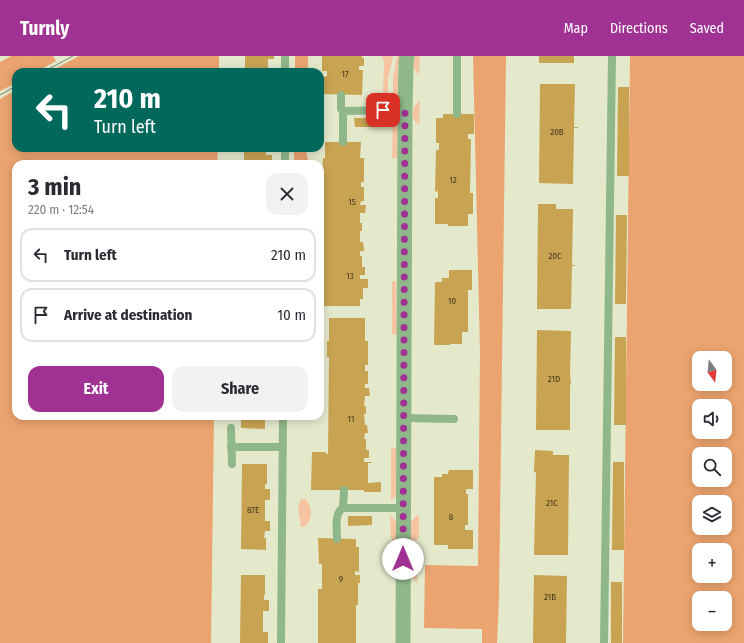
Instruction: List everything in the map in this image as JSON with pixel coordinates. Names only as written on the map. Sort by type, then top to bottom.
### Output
[{"type":"street","points":[[403,643],[405,110],[407,56]]},
{"type":"lane","points":[[285,68],[286,56]]},
{"type":"lane","points":[[457,56],[457,114]]},
{"type":"lane","points":[[604,643],[612,56]]},
{"type":"lane","points":[[341,95],[343,142]]},
{"type":"lane","points":[[342,111],[405,110]]},
{"type":"lane","points":[[404,418],[454,419]]},
{"type":"lane","points":[[281,643],[283,420]]},
{"type":"lane","points":[[231,428],[232,464]]},
{"type":"lane","points":[[231,446],[282,447]]},
{"type":"lane","points":[[344,490],[344,508]]},
{"type":"lane","points":[[337,539],[338,515],[340,510],[344,508],[403,508]]},
{"type":"shaded area","points":[[11,56],[53,56],[56,61],[43,68],[12,68],[12,85],[0,91],[0,62]]},
{"type":"shaded area","points":[[79,56],[219,56],[219,68],[56,68]]},
{"type":"shaded area","points":[[295,56],[308,56],[308,68],[295,68]]},
{"type":"shaded area","points":[[382,56],[393,56],[388,79],[388,96],[383,95],[384,61]]},
{"type":"shaded area","points":[[397,56],[400,56],[398,66],[398,98],[393,103],[393,79]]},
{"type":"shaded area","points":[[415,56],[420,56],[419,75],[413,67]]},
{"type":"shaded area","points":[[473,56],[506,56],[499,598],[497,643],[482,643],[482,629],[424,628],[425,565],[478,566],[480,352]]},
{"type":"shaded area","points":[[630,56],[744,56],[744,643],[623,643]]},
{"type":"shaded area","points":[[12,92],[12,152],[218,152],[217,160],[12,160],[12,420],[214,420],[211,643],[0,643],[0,99]]},
{"type":"shaded area","points":[[420,100],[419,125],[413,119],[413,108]]},
{"type":"shaded area","points":[[393,115],[397,120],[397,158],[392,158]]},
{"type":"shaded area","points":[[294,152],[306,152],[308,160],[294,160]]},
{"type":"shaded area","points":[[392,281],[396,281],[397,335],[392,334]]},
{"type":"shaded area","points":[[396,448],[396,496],[391,501],[391,449]]},
{"type":"shaded area","points":[[301,499],[306,499],[310,506],[311,516],[306,526],[301,527],[298,508]]},
{"type":"shaded area","points":[[390,515],[396,522],[396,540],[393,541],[391,537]]},
{"type":"shaded area","points":[[417,515],[419,516],[419,537],[417,540],[411,541],[411,522]]},
{"type":"shaded area","points":[[414,549],[418,551],[417,583],[411,576],[411,550]]},
{"type":"shaded area","points":[[396,550],[395,572],[390,572],[391,552]]},
{"type":"building","points":[[245,56],[274,56],[274,59],[268,59],[268,68],[245,68]]},
{"type":"building","points":[[322,56],[362,56],[362,58],[364,58],[364,66],[359,66],[359,70],[363,70],[362,95],[324,94],[324,77],[327,76],[327,71],[324,71],[324,68],[322,68]]},
{"type":"building","points":[[539,56],[574,56],[574,63],[539,63]]},
{"type":"building","points":[[540,84],[575,84],[574,127],[578,128],[574,128],[573,184],[539,183]]},
{"type":"building","points":[[618,87],[629,87],[629,176],[617,176]]},
{"type":"building","points":[[443,114],[474,114],[474,134],[468,134],[468,139],[471,139],[470,193],[473,193],[473,214],[468,214],[468,226],[448,226],[448,224],[435,224],[435,198],[438,198],[438,191],[435,192],[436,150],[439,150],[439,143],[436,143],[436,118],[443,118]]},
{"type":"building","points":[[354,118],[378,118],[378,127],[355,127]]},
{"type":"building","points":[[325,142],[361,142],[360,158],[364,158],[364,182],[361,182],[361,187],[364,187],[364,201],[361,201],[360,205],[366,205],[365,213],[360,213],[362,231],[360,231],[360,242],[363,242],[364,251],[360,251],[360,256],[362,256],[362,267],[365,267],[365,275],[360,275],[360,279],[368,279],[368,288],[363,288],[363,299],[360,299],[360,306],[324,306],[323,160],[323,158],[325,158]]},
{"type":"building","points":[[244,152],[266,152],[266,155],[272,155],[272,160],[244,160]]},
{"type":"building","points":[[538,204],[556,204],[556,209],[573,209],[572,265],[575,266],[572,266],[571,309],[537,309]]},
{"type":"building","points":[[616,215],[627,215],[626,304],[615,304]]},
{"type":"building","points":[[449,270],[472,270],[472,290],[468,290],[468,332],[462,332],[462,344],[434,345],[435,282],[442,282],[442,278],[449,278]]},
{"type":"building","points":[[329,318],[365,318],[365,341],[368,341],[368,365],[365,365],[365,371],[368,371],[368,384],[365,384],[365,388],[369,388],[370,396],[365,396],[364,406],[366,406],[366,414],[364,414],[365,425],[367,425],[368,433],[365,433],[364,439],[366,439],[366,450],[369,450],[369,458],[364,458],[364,462],[372,462],[368,463],[368,483],[381,482],[381,492],[364,492],[364,490],[311,490],[312,452],[326,452],[326,454],[328,454],[329,357],[327,357],[327,341],[329,341]]},
{"type":"building","points":[[537,330],[571,331],[570,430],[536,430]]},
{"type":"building","points":[[615,337],[626,337],[626,425],[614,425]]},
{"type":"building","points":[[241,420],[265,420],[265,429],[241,428]]},
{"type":"building","points":[[535,450],[553,451],[553,455],[569,455],[568,555],[534,555],[536,472],[534,472]]},
{"type":"building","points":[[613,462],[624,462],[624,550],[612,550]]},
{"type":"building","points":[[242,464],[267,464],[267,484],[265,484],[265,489],[270,489],[270,500],[265,500],[265,521],[270,521],[270,531],[265,531],[264,538],[266,538],[266,550],[241,549]]},
{"type":"building","points":[[449,470],[473,470],[473,489],[466,489],[466,494],[468,494],[468,525],[465,525],[465,530],[473,530],[473,549],[448,549],[448,545],[434,545],[434,477],[442,477],[442,474],[448,474]]},
{"type":"building","points":[[348,516],[372,516],[372,525],[348,526]]},
{"type":"building","points":[[318,538],[356,539],[356,547],[359,547],[359,572],[355,571],[355,575],[360,575],[360,583],[358,583],[358,605],[356,605],[356,643],[318,643],[318,589],[322,589],[322,564],[319,564]]},
{"type":"building","points":[[241,575],[265,575],[264,600],[269,600],[269,611],[263,611],[263,632],[268,632],[268,643],[240,643]]},
{"type":"building","points":[[534,575],[567,576],[566,643],[533,643]]},
{"type":"building","points":[[611,582],[622,582],[622,643],[611,643]]},
{"type":"tram line","points":[[50,68],[73,56]]},
{"type":"tram line","points":[[0,95],[12,88]]},
{"type":"route","points":[[383,110],[405,110],[403,559]]}]
